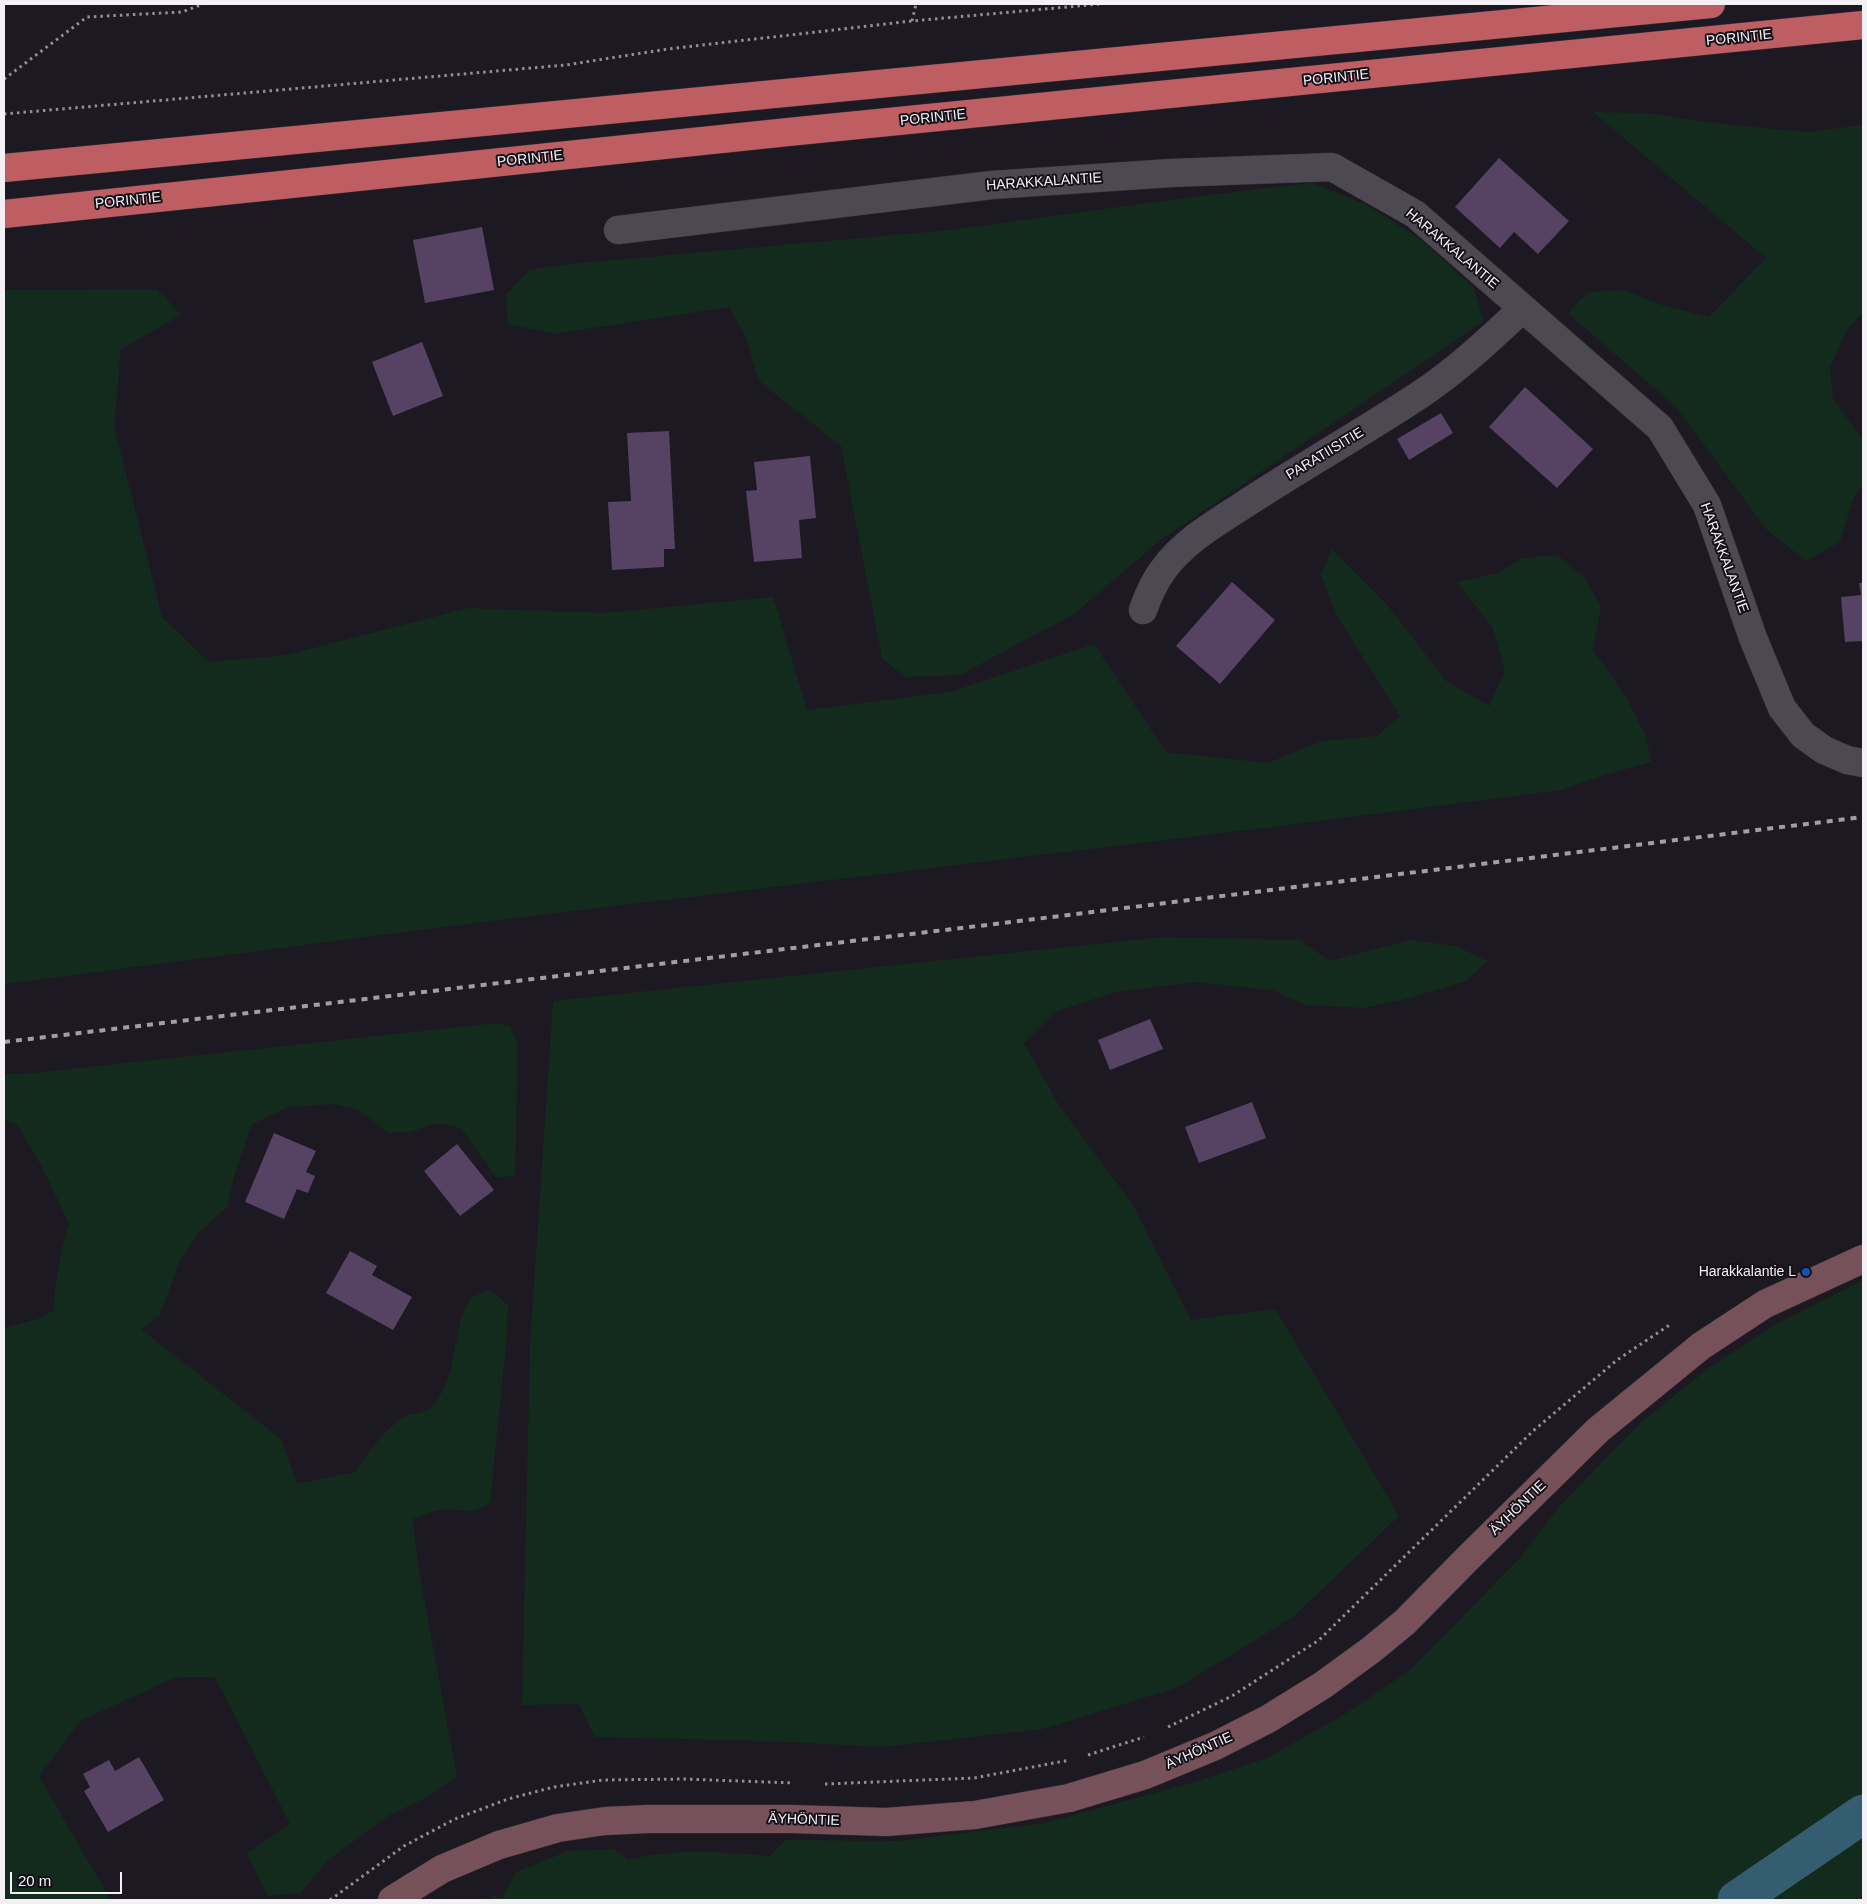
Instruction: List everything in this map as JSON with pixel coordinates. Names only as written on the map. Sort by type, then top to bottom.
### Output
[{"type":"highway","points":[[4,168],[1712,4]]},
{"type":"highway","name":"PORINTIE","points":[[4,214],[709,140],[1863,25]]},
{"type":"main road","name":"ÄYHÖNTIE","points":[[392,1900],[442,1869],[499,1845],[558,1828],[605,1821],[648,1818],[886,1822],[975,1816],[1069,1798],[1145,1775],[1215,1746],[1268,1719],[1323,1685],[1405,1622],[1598,1430],[1701,1346],[1765,1304],[1863,1259]]},
{"type":"street","name":"HARAKKALANTIE","points":[[618,230],[992,185],[1171,173],[1332,167],[1415,214],[1660,428],[1707,505],[1753,638],[1782,708],[1803,735],[1824,750],[1847,760],[1863,763]]},
{"type":"street","name":"PARATIISITIE","points":[[1142,610],[1163,569],[1183,547],[1290,474],[1358,435],[1420,395],[1475,353],[1522,309]]},
{"type":"path","points":[[4,80],[87,17],[182,12],[203,4]]},
{"type":"path","points":[[912,21],[916,4]]},
{"type":"path","points":[[4,114],[566,65],[668,49],[912,21],[1100,4]]},
{"type":"path","points":[[1160,1730],[1232,1696],[1320,1640],[1533,1431],[1617,1360],[1675,1322]]},
{"type":"path","points":[[1080,1757],[1152,1734]]},
{"type":"path","points":[[815,1784],[974,1778],[1071,1760]]},
{"type":"path","points":[[330,1900],[404,1846],[455,1819],[508,1799],[554,1788],[603,1780],[684,1779],[796,1783]]},
{"type":"green space","points":[[1593,112],[1647,113],[1721,124],[1807,132],[1863,125],[1863,312],[1848,328],[1830,367],[1833,398],[1860,436],[1863,444],[1863,485],[1854,496],[1840,542],[1806,561],[1767,530],[1675,406],[1569,314],[1574,306],[1590,292],[1623,290],[1662,305],[1709,317],[1766,258]]},
{"type":"green space","points":[[1312,183],[1365,204],[1419,238],[1473,287],[1484,321],[1162,539],[1074,614],[960,675],[905,677],[882,658],[841,446],[759,381],[745,335],[729,307],[554,334],[508,324],[506,295],[529,270],[569,264],[950,230],[1192,197]]},
{"type":"green space","points":[[157,289],[181,315],[121,349],[114,426],[162,617],[209,662],[286,655],[469,608],[603,613],[773,597],[807,710],[950,692],[1094,644],[1166,752],[1268,763],[1322,741],[1377,736],[1400,716],[1337,616],[1321,575],[1332,549],[1389,607],[1445,680],[1489,706],[1505,671],[1493,628],[1457,582],[1498,573],[1522,558],[1557,555],[1584,577],[1601,606],[1593,650],[1625,695],[1645,735],[1652,762],[1601,776],[1561,790],[1265,828],[474,923],[4,984],[4,290]]},
{"type":"green space","points":[[1162,937],[1300,940],[1330,961],[1411,940],[1456,946],[1487,961],[1466,981],[1406,999],[1364,1008],[1306,1005],[1272,990],[1194,982],[1116,992],[1055,1012],[1024,1043],[1058,1104],[1132,1203],[1191,1320],[1275,1309],[1399,1516],[1293,1617],[1179,1687],[1043,1729],[882,1747],[765,1741],[595,1737],[579,1704],[522,1705],[530,1343],[553,1001]]},
{"type":"green space","points":[[497,1023],[510,1026],[518,1043],[515,1175],[497,1178],[461,1128],[436,1123],[410,1132],[388,1133],[359,1110],[335,1104],[289,1107],[252,1124],[235,1173],[227,1207],[197,1234],[179,1263],[160,1315],[141,1329],[281,1439],[297,1484],[355,1472],[376,1442],[396,1422],[404,1417],[429,1409],[443,1391],[461,1320],[470,1298],[490,1290],[508,1305],[506,1346],[490,1502],[484,1507],[472,1511],[440,1510],[413,1519],[419,1571],[457,1777],[429,1796],[386,1817],[327,1861],[301,1893],[268,1896],[247,1853],[290,1824],[215,1677],[177,1677],[80,1721],[39,1777],[111,1900],[4,1900],[4,1328],[41,1318],[54,1310],[58,1267],[69,1224],[42,1167],[17,1125],[4,1120],[4,1074],[33,1073]]},
{"type":"green space","points":[[1863,1280],[1863,1900],[483,1900],[494,1896],[502,1898],[516,1872],[568,1851],[614,1849],[628,1860],[680,1852],[717,1852],[770,1856],[785,1840],[899,1841],[1045,1823],[1198,1781],[1267,1758],[1345,1714],[1409,1671],[1519,1559],[1558,1508],[1639,1424],[1710,1367],[1776,1324]]},
{"type":"building","points":[[1499,158],[1569,221],[1538,254],[1514,232],[1500,248],[1455,207]]},
{"type":"building","points":[[482,227],[494,290],[425,303],[413,240]]},
{"type":"building","points":[[422,342],[443,396],[393,416],[372,362]]},
{"type":"building","points":[[1525,387],[1593,449],[1557,488],[1489,427]]},
{"type":"building","points":[[1441,413],[1453,433],[1409,460],[1397,439]]},
{"type":"building","points":[[669,431],[675,549],[664,549],[664,567],[612,570],[608,502],[631,501],[627,433]]},
{"type":"building","points":[[810,456],[816,518],[799,520],[802,558],[754,562],[746,491],[757,490],[754,462]]},
{"type":"building","points":[[1232,582],[1275,620],[1220,684],[1176,646]]},
{"type":"building","points":[[1859,583],[1863,583],[1863,641],[1845,642],[1841,597],[1861,595]]},
{"type":"building","points":[[1150,1019],[1163,1049],[1110,1070],[1098,1040]]},
{"type":"building","points":[[1252,1102],[1266,1138],[1199,1163],[1185,1127]]},
{"type":"building","points":[[274,1133],[316,1151],[306,1172],[315,1176],[308,1193],[297,1189],[284,1219],[245,1202]]},
{"type":"building","points":[[457,1144],[494,1190],[460,1216],[424,1171]]},
{"type":"building","points":[[350,1251],[377,1266],[372,1275],[412,1297],[393,1330],[326,1293]]},
{"type":"building","points":[[139,1757],[164,1800],[108,1832],[84,1791],[90,1787],[83,1774],[109,1760],[115,1771]]},
{"type":"waterway","points":[[1737,1900],[1863,1814]]},
{"type":"railway","points":[[4,1042],[995,924],[1863,817]]},
{"type":"place","name":"Harakkalantie L","points":[[1806,1272]]}]
